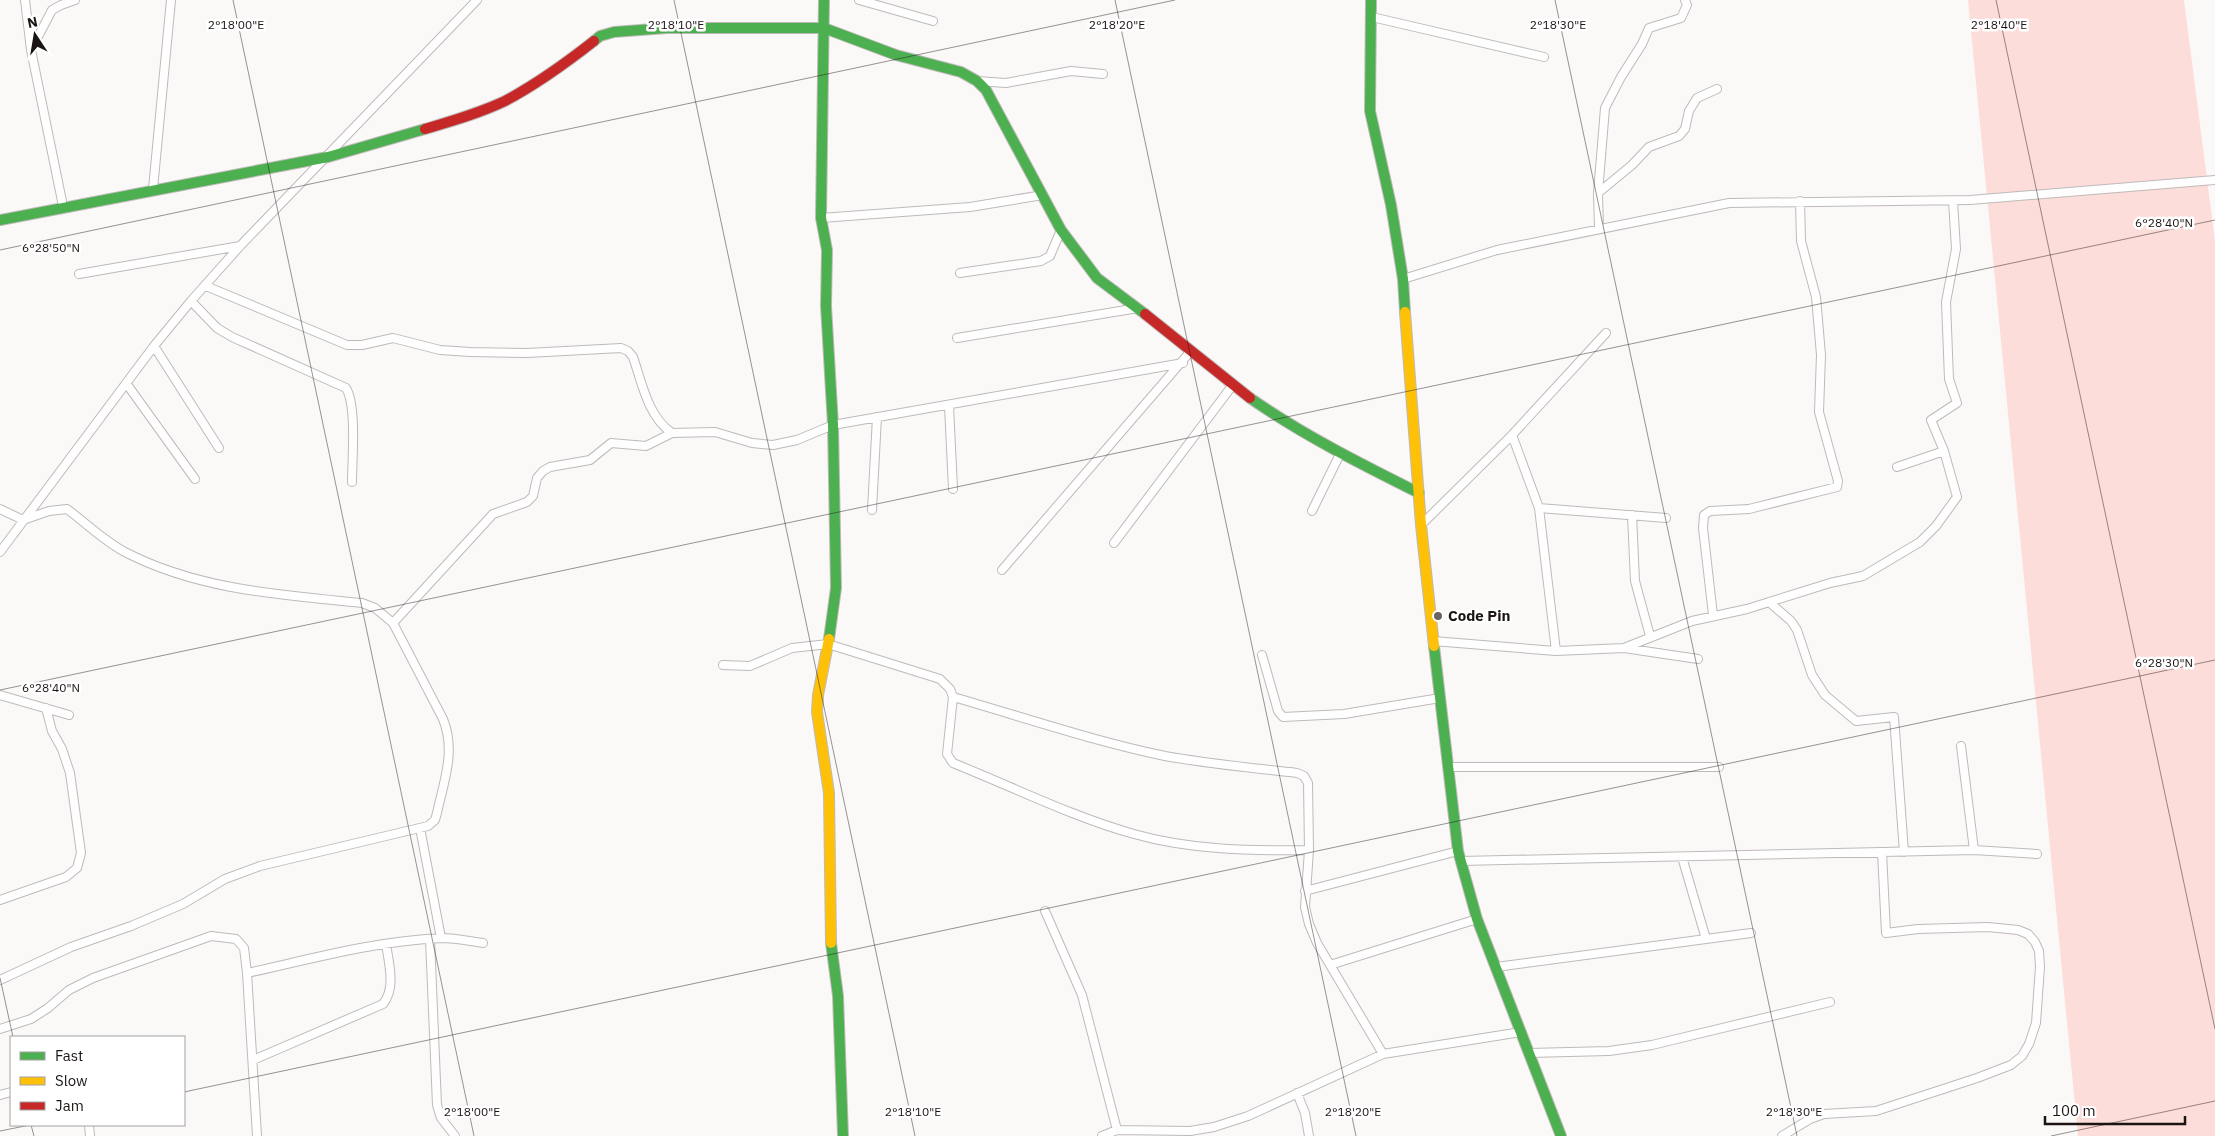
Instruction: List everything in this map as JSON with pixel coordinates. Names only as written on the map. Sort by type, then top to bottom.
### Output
[{"type":"street","points":[[25,0],[31,50],[63,206]]},
{"type":"street","points":[[31,50],[52,10],[61,4],[75,0]]},
{"type":"street","points":[[153,190],[171,0]]},
{"type":"street","points":[[0,552],[154,346],[192,301],[240,246],[328,157],[477,0]]},
{"type":"street","points":[[824,0],[821,218],[827,250],[826,306],[832,425],[836,588],[817,712],[829,793],[830,935],[839,1004],[843,1136]]},
{"type":"street","points":[[859,0],[933,21]]},
{"type":"street","points":[[1371,0],[1370,111],[1391,205],[1403,279],[1421,525],[1432,641],[1460,856],[1477,918],[1561,1136]]},
{"type":"street","points":[[1598,228],[1598,193],[1605,108],[1621,77],[1642,44],[1649,28],[1681,18],[1687,5],[1685,0]]},
{"type":"street","points":[[1372,17],[1544,57]]},
{"type":"street","points":[[0,220],[63,206],[328,157],[455,120],[504,101],[552,73],[600,36],[614,32],[667,28],[824,28],[896,54],[961,72],[977,81],[986,90],[1061,230],[1097,278],[1138,308],[1232,386],[1284,422],[1340,454],[1419,493]]},
{"type":"street","points":[[977,81],[1006,83],[1071,72],[1103,74]]},
{"type":"street","points":[[1598,193],[1632,165],[1649,147],[1679,136],[1685,129],[1689,111],[1697,98],[1717,89]]},
{"type":"street","points":[[1403,279],[1497,250],[1598,228],[1729,203],[1952,201],[2215,180]]},
{"type":"street","points":[[821,218],[970,206],[1043,195]]},
{"type":"street","points":[[1713,615],[1703,528],[1704,515],[1710,511],[1749,509],[1836,487],[1838,481],[1819,412],[1821,355],[1819,326],[1816,297],[1801,241],[1800,201]]},
{"type":"street","points":[[1624,648],[1650,636],[1713,615],[1747,609],[1830,583],[1863,576],[1920,542],[1936,526],[1957,497],[1944,451],[1931,420],[1957,404],[1949,380],[1946,302],[1956,249],[1952,201]]},
{"type":"street","points":[[960,273],[1041,261],[1050,256],[1061,230]]},
{"type":"street","points":[[79,274],[240,246]]},
{"type":"street","points":[[206,286],[347,345],[362,345],[393,338],[440,350],[470,352],[527,352],[621,348],[628,351],[633,358],[652,410],[659,421],[672,433]]},
{"type":"street","points":[[192,301],[217,328],[232,337],[346,388],[350,395],[352,423],[352,482]]},
{"type":"street","points":[[957,338],[1138,308]]},
{"type":"street","points":[[1421,525],[1512,435],[1606,333]]},
{"type":"street","points":[[154,346],[219,448]]},
{"type":"street","points":[[1002,570],[1183,363],[1190,352]]},
{"type":"street","points":[[393,622],[493,514],[527,502],[532,496],[537,478],[543,471],[550,467],[590,460],[610,443],[646,446],[672,433],[721,432],[752,443],[773,445],[797,440],[832,425],[949,406],[1183,363]]},
{"type":"street","points":[[126,383],[195,479]]},
{"type":"street","points":[[1114,543],[1232,386]]},
{"type":"street","points":[[949,406],[953,489]]},
{"type":"street","points":[[872,510],[877,418]]},
{"type":"street","points":[[1512,435],[1539,508],[1556,651]]},
{"type":"street","points":[[1898,466],[1944,451]]},
{"type":"street","points":[[1312,511],[1340,454]]},
{"type":"street","points":[[1539,508],[1666,518]]},
{"type":"street","points":[[0,509],[24,520],[48,511],[67,509],[124,552],[159,568],[207,582],[259,592],[362,603],[375,608],[393,622],[449,733],[449,760],[437,813],[432,824],[252,870],[225,879],[183,904],[72,947],[0,980]]},
{"type":"street","points":[[1632,515],[1635,581],[1650,636]]},
{"type":"street","points":[[1769,602],[1797,630],[1812,675],[1825,695],[1856,721],[1894,717],[1904,852]]},
{"type":"street","points":[[1432,641],[1556,651],[1624,648],[1698,659]]},
{"type":"street","points":[[723,665],[750,666],[792,648],[828,644],[940,679],[950,689],[953,697],[947,754],[953,763],[1090,819],[1134,834],[1166,842],[1255,851],[1309,850]]},
{"type":"street","points":[[1262,655],[1278,711],[1283,717],[1344,714],[1440,698]]},
{"type":"street","points":[[0,695],[70,715]]},
{"type":"street","points":[[953,697],[1107,742],[1165,756],[1297,772],[1304,776],[1308,783],[1309,850],[1305,907],[1309,924],[1316,943],[1383,1054]]},
{"type":"street","points":[[0,900],[66,877],[77,868],[81,854],[70,773],[62,749],[52,732],[46,708]]},
{"type":"street","points":[[1961,746],[1974,850]]},
{"type":"street","points":[[1449,767],[1719,767]]},
{"type":"street","points":[[420,828],[442,938]]},
{"type":"street","points":[[1305,891],[1460,856],[1682,857],[1974,850],[2037,854]]},
{"type":"street","points":[[1782,1136],[1810,1119],[1824,1114],[1876,1111],[1977,1078],[2011,1065],[2022,1056],[2030,1044],[2036,1023],[2040,967],[2039,951],[2035,942],[2028,934],[2003,927],[1934,928],[1886,933],[1882,852]]},
{"type":"street","points":[[1682,857],[1706,939]]},
{"type":"street","points":[[1045,911],[1082,995],[1117,1130]]},
{"type":"street","points":[[1330,965],[1477,918]]},
{"type":"street","points":[[1496,967],[1751,933]]},
{"type":"street","points":[[0,1029],[31,1019],[48,1008],[69,990],[93,978],[211,936],[236,939],[244,948],[247,973],[257,1136]]},
{"type":"street","points":[[247,973],[386,944],[442,938],[483,943]]},
{"type":"street","points":[[430,940],[437,1105],[442,1118],[455,1136]]},
{"type":"street","points":[[253,1060],[383,1004],[389,996],[391,983],[386,944]]},
{"type":"street","points":[[1529,1053],[1609,1051],[1652,1045],[1830,1002]]},
{"type":"street","points":[[1102,1136],[1117,1130],[1189,1133],[1230,1124],[1383,1054],[1521,1032]]},
{"type":"street","points":[[1297,1093],[1305,1113],[1309,1136]]},
{"type":"shaded area","points":[[1968,0],[2184,0],[2215,241],[2215,1136],[2078,1136]]},
{"type":"traffic: fast","points":[[824,0],[821,218],[827,250],[826,306],[833,425],[836,588],[829,639]]},
{"type":"traffic: fast","points":[[1371,0],[1370,111],[1391,205],[1403,279],[1405,312]]},
{"type":"traffic: fast","points":[[594,41],[600,36],[614,32],[667,28],[824,28],[896,55],[961,72],[977,81],[986,90],[1061,230],[1097,278],[1145,314]]},
{"type":"traffic: fast","points":[[0,220],[328,157],[425,129]]},
{"type":"traffic: fast","points":[[1250,398],[1311,437],[1419,493]]},
{"type":"traffic: fast","points":[[1434,646],[1458,851],[1477,919],[1561,1136]]},
{"type":"traffic: fast","points":[[831,943],[838,996],[843,1136]]},
{"type":"traffic: slow","points":[[1405,312],[1421,525],[1434,646]]},
{"type":"traffic: slow","points":[[829,639],[818,695],[817,712],[829,793],[831,943]]},
{"type":"traffic: jam","points":[[425,129],[456,120],[505,101],[551,73],[594,41]]},
{"type":"traffic: jam","points":[[1145,314],[1250,398]]},
{"type":"place","name":"Code Pin","points":[[1438,616]]}]
